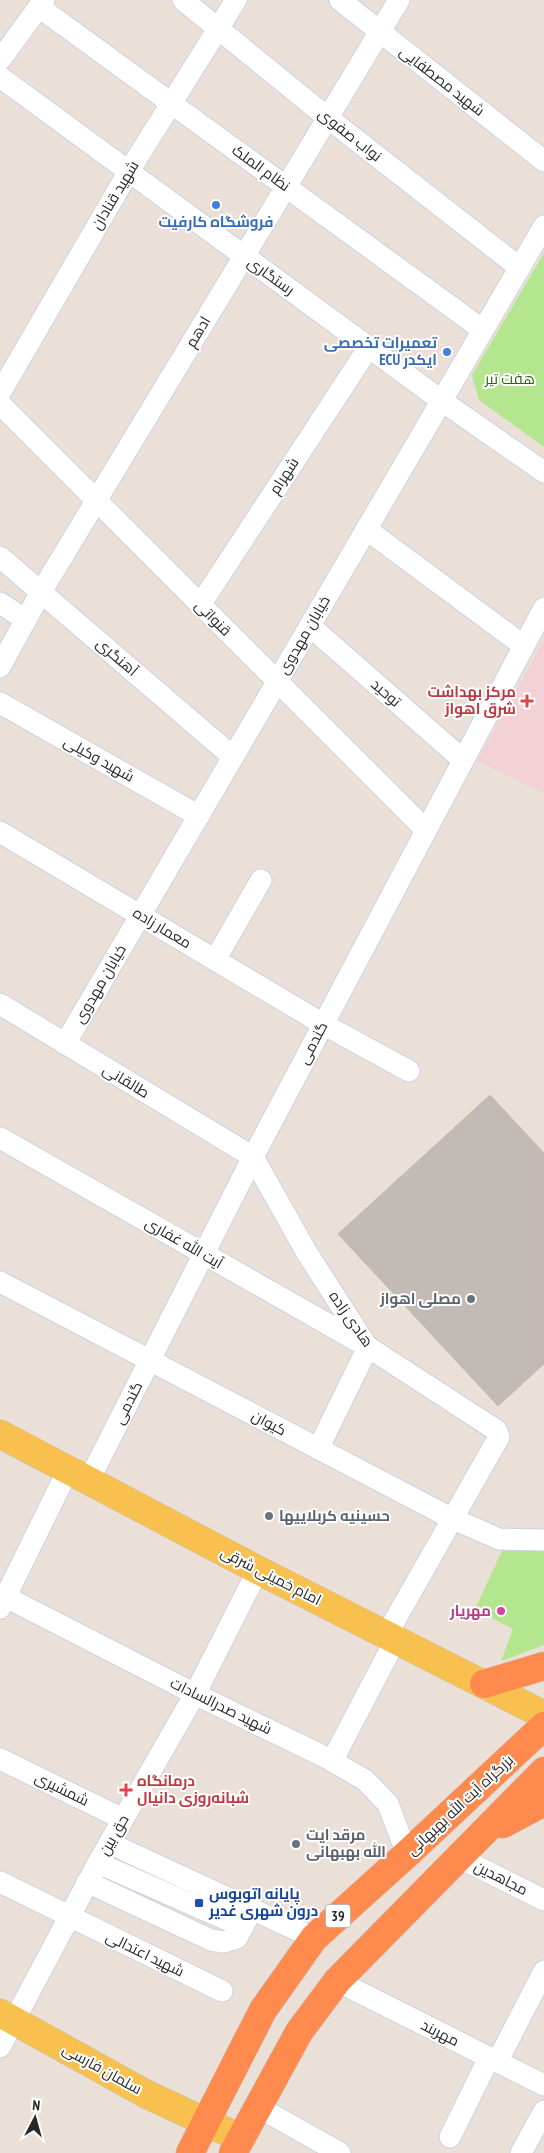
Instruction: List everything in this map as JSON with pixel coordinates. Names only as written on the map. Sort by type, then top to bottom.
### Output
[{"type":"highway","points":[[484,1684],[544,1666]]},
{"type":"highway","name":"بزرگراه آیت الله بهبهانی","points":[[190,2153],[263,2010],[314,1938],[544,1726]]},
{"type":"highway","points":[[236,2145],[299,2032],[336,1980],[544,1771]]},
{"type":"highway","points":[[467,1848],[544,1802]]},
{"type":"main road","name":"امام خمینی شرقی","points":[[0,1434],[258,1570],[544,1715]]},
{"type":"main road","name":"سلمان فارسی","points":[[7,2017],[146,2094],[206,2122],[236,2145]]},
{"type":"street","name":"نواب صفوی","points":[[183,0],[328,118],[520,268]]},
{"type":"street","name":"شهید قنادان","points":[[0,393],[129,171],[236,0]]},
{"type":"street","name":"شهید مصطفایی","points":[[340,0],[544,161]]},
{"type":"street","name":"ادهم","points":[[0,667],[41,592],[399,0]]},
{"type":"street","points":[[0,60],[42,4]]},
{"type":"street","name":"نظام الملک","points":[[42,4],[171,103],[483,330]]},
{"type":"street","name":"رستگاری","points":[[0,77],[442,401],[544,472]]},
{"type":"street","name":"خیابان مهدوی","points":[[65,1044],[544,226]]},
{"type":"street","name":"شهرام","points":[[200,605],[369,347]]},
{"type":"street","name":"قنواتی","points":[[0,404],[426,830]]},
{"type":"street","points":[[366,529],[524,646]]},
{"type":"street","name":"آهنگری","points":[[0,557],[233,756]]},
{"type":"street","points":[[0,602],[26,620]]},
{"type":"street","name":"گندمی","points":[[2,1600],[150,1360],[253,1157],[544,608]]},
{"type":"street","name":"توحید","points":[[310,626],[463,760]]},
{"type":"street","name":"شهید وکیلی","points":[[0,703],[199,816]]},
{"type":"street","name":"معمار زاده","points":[[0,832],[323,1024],[409,1071]]},
{"type":"street","points":[[215,960],[261,880]]},
{"type":"street","name":"طالقانی","points":[[0,1004],[253,1157]]},
{"type":"street","name":"آیت الله غفاری","points":[[0,1138],[368,1347]]},
{"type":"street","name":"هادی زاده","points":[[253,1157],[307,1253],[368,1347],[496,1430],[499,1437],[451,1518]]},
{"type":"street","name":"کیوان","points":[[0,1282],[451,1518],[499,1539],[544,1540]]},
{"type":"street","points":[[318,1449],[368,1347]]},
{"type":"street","points":[[332,1761],[391,1637],[451,1518]]},
{"type":"street","name":"حق بین","points":[[0,2047],[7,2017],[124,1819],[194,1694],[258,1570]]},
{"type":"street","name":"شهید صدرالسادات","points":[[2,1600],[332,1761],[365,1780],[388,1804],[407,1854]]},
{"type":"street","name":"شمشیری","points":[[0,1759],[124,1819]]},
{"type":"street","points":[[109,1843],[247,1918]]},
{"type":"street","name":"مجاهدین","points":[[467,1848],[544,1900]]},
{"type":"street","points":[[98,1863],[247,1918],[314,1938]]},
{"type":"street","name":"شهید اعتدالی","points":[[0,1882],[222,1991]]},
{"type":"street","points":[[87,1882],[211,1940],[224,1942],[237,1938],[247,1918]]},
{"type":"street","points":[[450,2137],[544,1971]]},
{"type":"street","name":"مهربند","points":[[336,1980],[544,2085]]},
{"type":"street","points":[[258,2107],[340,2153]]},
{"type":"street","points":[[520,2153],[544,2111]]},
{"type":"shaded area","name":"مرکز بهداشت شرق اهواز","points":[[544,640],[544,793],[477,761]]},
{"type":"green space","name":"هفت تیر","points":[[544,253],[544,447],[479,400],[472,375]]},
{"type":"green space","points":[[544,1547],[544,1645],[501,1661],[513,1629],[475,1609],[502,1551]]},
{"type":"building","name":"مصلی اهواز","points":[[490,1095],[544,1153],[544,1364],[498,1406],[338,1234]]},
{"type":"place","name":"فروشگاه کارفیت","points":[[216,205]]},
{"type":"place","name":"تعمیرات تخصصی ECU ایکدر","points":[[447,352]]},
{"type":"place","name":"مرکز بهداشت شرق اهواز","points":[[527,701]]},
{"type":"place","name":"مصلی اهواز","points":[[471,1299]]},
{"type":"place","name":"حسینیه کربلاییها","points":[[269,1516]]},
{"type":"place","name":"مهریار","points":[[501,1611]]},
{"type":"place","name":"درمانگاه شبانه‌روزی دانیال","points":[[126,1790]]},
{"type":"place","name":"مرقد ایت الله بهبهانی","points":[[296,1844]]},
{"type":"place","name":"پایانه اتوبوس درون شهری غدیر","points":[[199,1903]]}]
